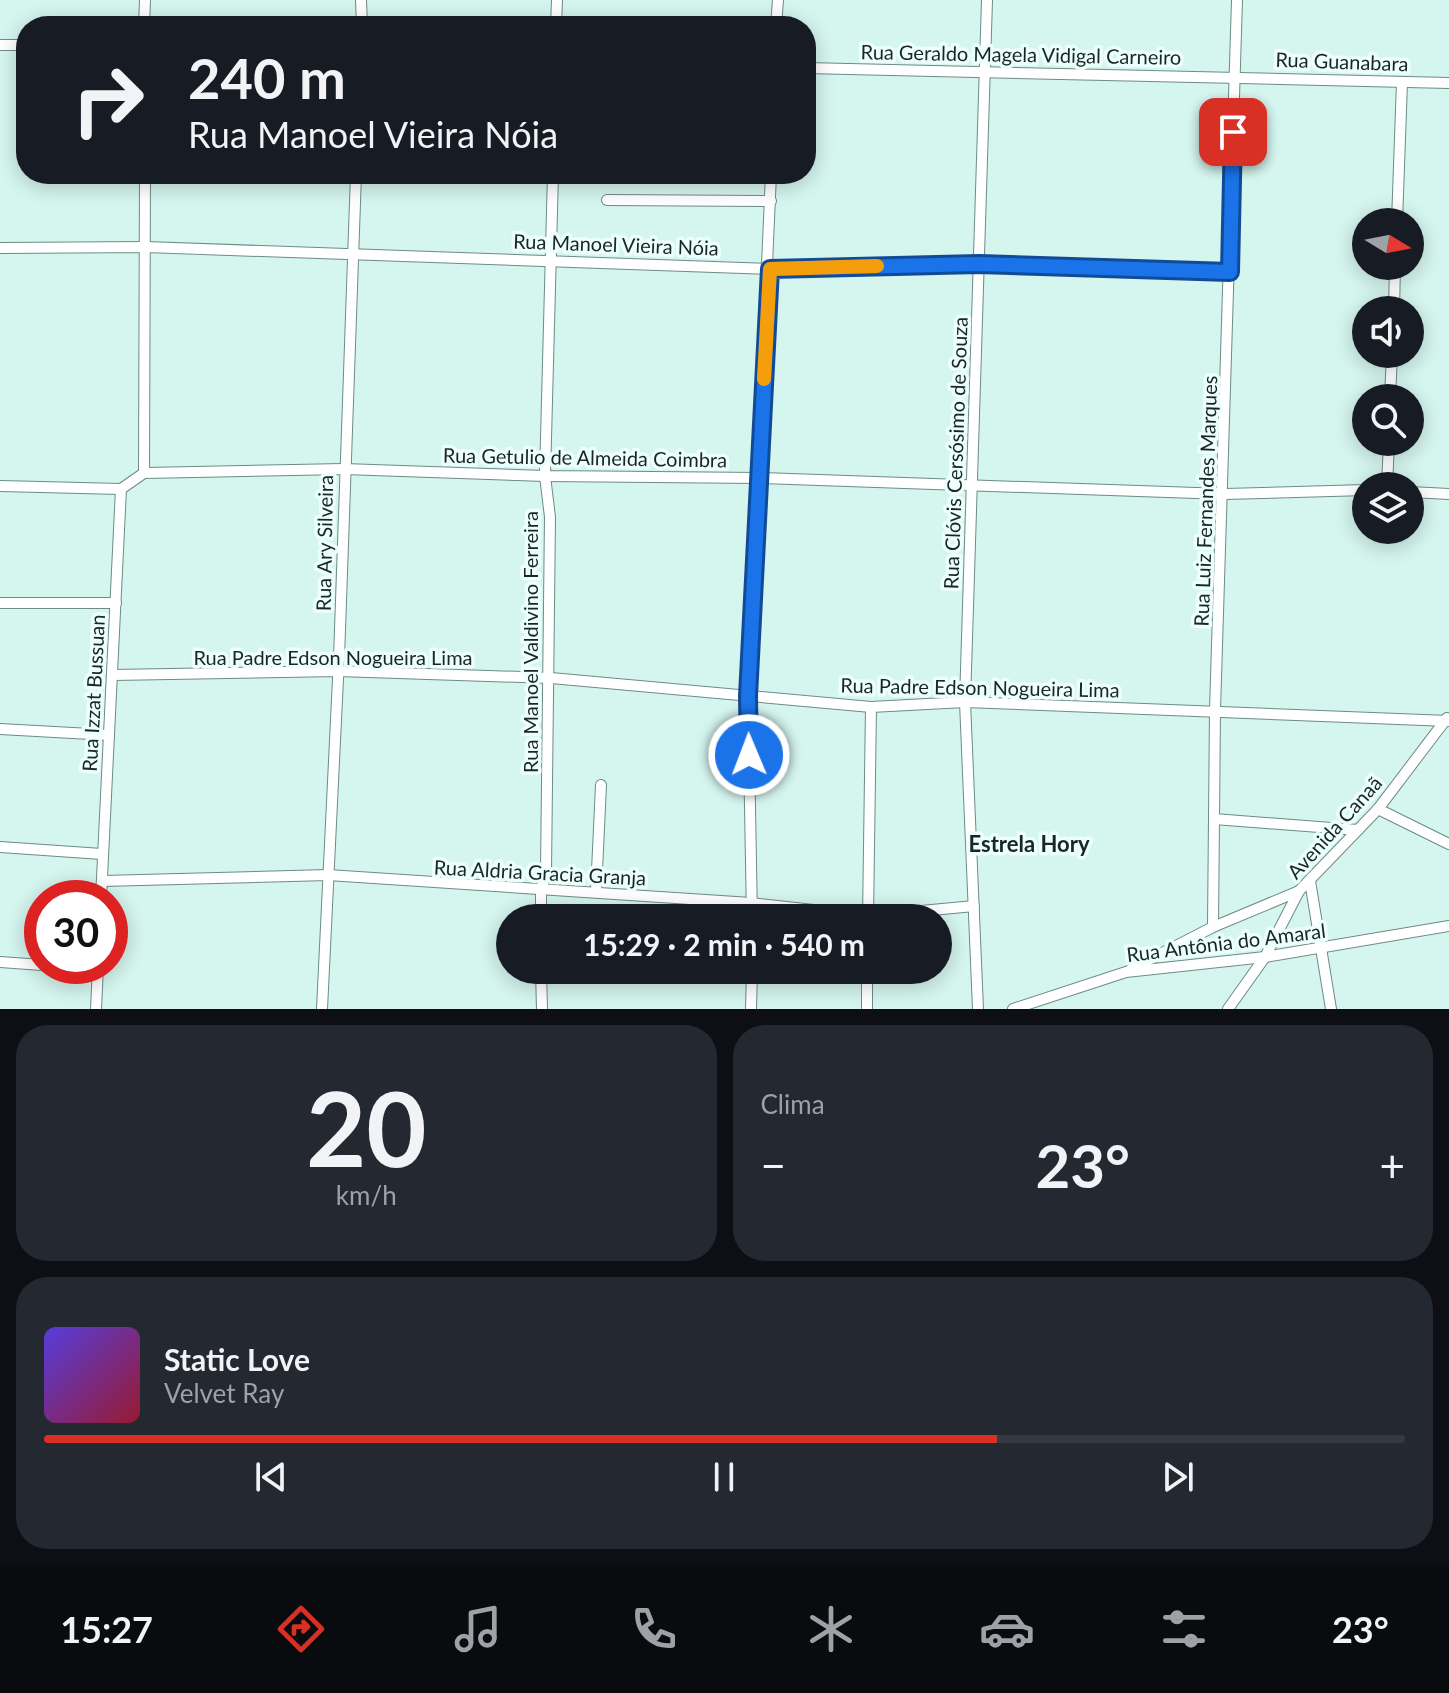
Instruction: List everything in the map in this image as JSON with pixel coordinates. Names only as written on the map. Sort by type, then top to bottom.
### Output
[{"type":"street","name":"Rua Clóvis Cersósimo de Souza","points":[[978,1009],[965,702],[987,0]]},
{"type":"street","points":[[1235,75],[1237,0]]},
{"type":"street","name":"Rua Geraldo Magela Vidigal Carneiro","points":[[816,68],[1235,75]]},
{"type":"street","name":"Rua Guanabara","points":[[1235,75],[1449,83]]},
{"type":"street","name":"Rua Luiz Fernandes Marques","points":[[1213,927],[1215,710],[1225,494],[1235,75]]},
{"type":"street","points":[[1398,208],[1402,82]]},
{"type":"street","points":[[0,486],[121,489],[144,473],[145,184]]},
{"type":"street","name":"Rua Ary Silveira","points":[[322,1009],[356,184]]},
{"type":"street","name":"Rua Manoel Valdivino Ferreira","points":[[541,904],[546,872],[551,678],[550,517],[545,476],[553,184]]},
{"type":"street","points":[[751,903],[748,696],[770,269],[771,184]]},
{"type":"street","points":[[607,200],[771,201]]},
{"type":"street","name":"Rua Manoel Vieira Nóia","points":[[0,248],[146,247],[770,269],[979,264],[1230,272]]},
{"type":"street","name":"Rua Getulio de Almeida Coimbra","points":[[144,473],[344,469],[545,476],[759,478],[1225,494],[1352,490]]},
{"type":"street","name":"Rua Izzat Bussuan","points":[[102,880],[121,489]]},
{"type":"street","points":[[1424,493],[1449,494]]},
{"type":"street","points":[[0,603],[116,603]]},
{"type":"street","name":"Rua Padre Edson Nogueira Lima","points":[[113,675],[338,671],[551,678],[871,707],[965,702],[1448,719]]},
{"type":"street","points":[[868,904],[871,707]]},
{"type":"street","name":"Avenida Canaã","points":[[1228,1009],[1265,957],[1299,891],[1378,809],[1448,719]]},
{"type":"street","points":[[0,729],[109,735]]},
{"type":"street","points":[[596,892],[601,785]]},
{"type":"street","points":[[1378,809],[1449,844]]},
{"type":"street","points":[[1214,819],[1358,830]]},
{"type":"street","points":[[0,847],[102,854]]},
{"type":"street","name":"Rua Aldria Gracia Granja","points":[[128,880],[328,875],[541,892],[596,892],[759,904]]},
{"type":"street","points":[[1310,881],[1331,1009]]},
{"type":"street","points":[[1126,972],[1213,927],[1299,891]]},
{"type":"street","name":"Rua Aldria Gracia Granja","points":[[952,908],[974,906]]},
{"type":"street","name":"Rua Antônia do Amaral","points":[[1013,1009],[1126,972],[1265,957],[1449,926]]},
{"type":"street","points":[[0,962],[24,964]]},
{"type":"street","points":[[96,1009],[97,984]]},
{"type":"street","points":[[541,984],[542,1009]]},
{"type":"street","points":[[751,1009],[752,984]]},
{"type":"street","points":[[867,984],[867,1009]]},
{"type":"slow traffic","points":[[764,379],[770,269],[877,266]]},
{"type":"district","name":"Estrela Hory","points":[[1029,843]]},
{"type":"route","points":[[749,755],[748,696],[770,269],[979,264],[1230,272],[1233,132]]}]
